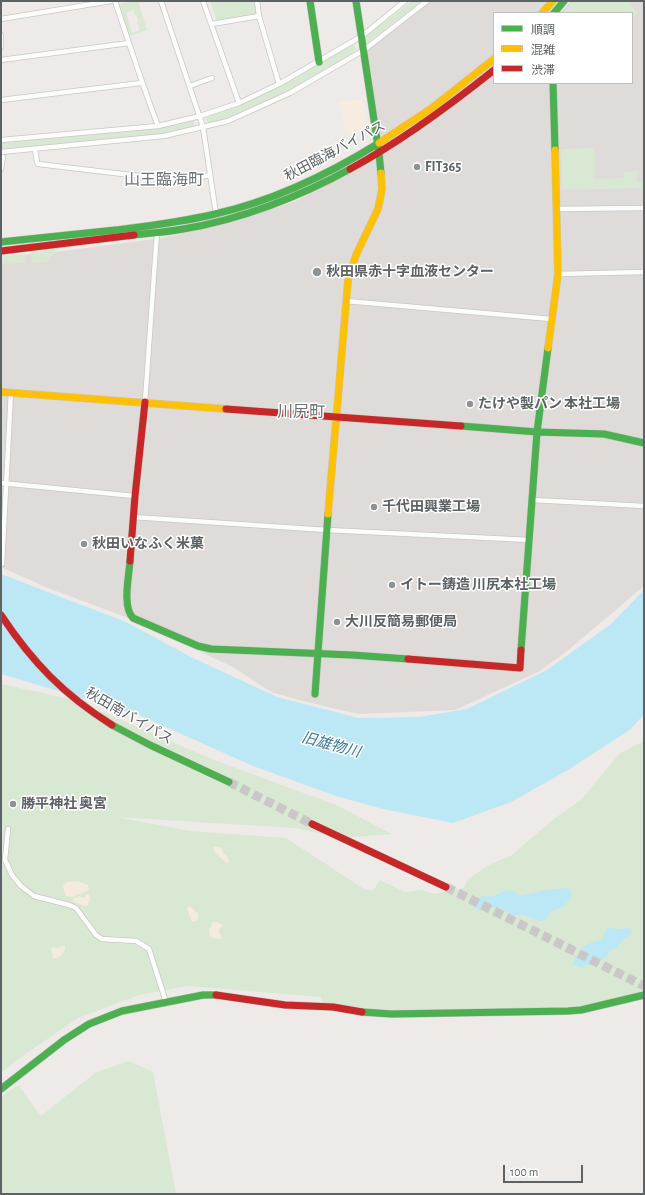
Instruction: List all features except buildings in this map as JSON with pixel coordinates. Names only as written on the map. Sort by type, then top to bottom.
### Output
[{"type":"main road","points":[[310,1],[319,62]]},
{"type":"main road","points":[[315,694],[348,280],[352,266],[378,209],[382,188],[378,145],[356,1]]},
{"type":"main road","points":[[554,12],[564,1]]},
{"type":"main road","points":[[543,12],[550,2]]},
{"type":"main road","name":"秋田臨海バイパス","points":[[1,242],[157,224],[216,214],[258,202],[318,178],[378,145],[451,95],[493,60]]},
{"type":"main road","name":"秋田臨海バイパス","points":[[1,251],[157,233],[226,220],[276,204],[322,184],[379,153],[455,101],[493,71]]},
{"type":"main road","points":[[146,402],[133,516],[127,605],[129,614],[133,618],[205,648],[319,653],[520,668],[537,432],[558,274],[553,84]]},
{"type":"main road","points":[[1,392],[537,432],[604,434],[644,443]]},
{"type":"main road","name":"秋田南バイパス","points":[[1,615],[24,648],[75,700],[103,719],[151,745],[229,782]]},
{"type":"main road","points":[[312,824],[446,887]]},
{"type":"main road","points":[[1,1089],[64,1040],[89,1024],[122,1011],[203,995],[285,1005],[333,1007],[363,1012],[392,1014],[451,1014],[581,1010],[644,995]]},
{"type":"street","points":[[1,19],[111,1]]},
{"type":"street","points":[[115,1],[158,126]]},
{"type":"street","points":[[160,1],[203,127],[216,214]]},
{"type":"street","points":[[203,1],[239,103]]},
{"type":"street","points":[[257,1],[259,16],[279,84]]},
{"type":"street","points":[[1,140],[158,126],[200,116],[239,103],[279,84],[362,36],[400,3],[405,1]]},
{"type":"street","points":[[1,169],[2,155],[35,149],[164,136],[228,121],[290,93],[364,50],[427,1]]},
{"type":"street","points":[[550,2],[553,12]]},
{"type":"street","points":[[212,24],[259,16]]},
{"type":"street","points":[[1,35],[1,47]]},
{"type":"street","points":[[1,60],[129,43]]},
{"type":"street","points":[[190,86],[212,78]]},
{"type":"street","points":[[1,100],[142,83]]},
{"type":"street","points":[[35,149],[38,164],[182,181],[210,175]]},
{"type":"street","points":[[556,209],[644,208]]},
{"type":"street","points":[[146,402],[157,224]]},
{"type":"street","points":[[558,274],[644,272]]},
{"type":"street","points":[[346,301],[551,319]]},
{"type":"street","points":[[2,564],[3,483],[11,392]]},
{"type":"street","points":[[3,483],[135,496]]},
{"type":"street","points":[[533,500],[644,506]]},
{"type":"street","points":[[133,516],[327,530],[530,540]]},
{"type":"street","points":[[8,828],[5,860],[12,875],[21,886],[34,896],[76,908],[96,935],[102,938],[136,941],[149,949],[166,1002]]},
{"type":"shaded area","points":[[425,1],[547,1],[557,12],[493,12],[493,84],[633,84],[633,12],[560,12],[571,1],[644,1],[644,586],[567,651],[540,671],[455,710],[358,714],[271,692],[233,667],[123,616],[48,588],[1,567],[1,257],[64,251],[162,238],[233,222],[296,201],[381,155],[364,47]]},
{"type":"shaded area","points":[[363,99],[367,130],[346,133],[338,102]]},
{"type":"green space","points":[[138,1],[147,30],[129,36],[119,6],[122,3]],"holes":[[[133,10],[139,21],[137,22],[140,30],[132,33],[126,13]]]},
{"type":"green space","points":[[210,1],[255,1],[257,13],[252,17],[217,21]]},
{"type":"green space","points":[[412,1],[422,1],[369,42],[365,43],[364,39],[367,35]]},
{"type":"green space","points":[[573,1],[629,1],[638,13],[633,17],[633,12],[564,12]]},
{"type":"green space","points":[[351,44],[354,45],[356,50],[352,54],[288,93],[228,120],[211,124],[207,122],[206,119],[208,114],[240,104]]},
{"type":"green space","points":[[189,120],[194,121],[194,127],[164,135],[1,151],[1,142],[106,133]]},
{"type":"green space","points":[[595,148],[595,179],[623,178],[624,172],[637,171],[637,182],[644,183],[644,188],[562,190],[561,149]]},
{"type":"green space","points":[[59,248],[47,262],[32,263],[31,253]]},
{"type":"green space","points":[[25,254],[26,263],[1,264],[1,257]]},
{"type":"green space","points":[[1,684],[75,700],[214,760],[336,805],[392,834],[341,838],[295,828],[116,817],[190,831],[286,838],[364,889],[373,891],[380,880],[405,892],[420,890],[435,894],[464,888],[468,879],[489,865],[512,855],[555,818],[581,800],[620,753],[644,741],[644,992],[581,1006],[542,1010],[395,1012],[323,1003],[321,997],[188,986],[139,995],[78,1018],[21,1057],[1,1073]]},
{"type":"green space","points":[[129,1061],[153,1072],[176,1194],[1,1194],[1,1097],[13,1088],[19,1086],[41,1116],[95,1073]]},
{"type":"sand","points":[[214,847],[219,847],[222,849],[229,861],[227,864],[214,851]]},
{"type":"sand","points":[[77,881],[88,885],[89,890],[72,897],[66,896],[63,885],[67,882]]},
{"type":"sand","points":[[89,894],[90,899],[88,905],[84,906],[73,901],[73,898],[77,898],[79,896],[84,898]]},
{"type":"sand","points":[[188,906],[198,913],[197,921],[193,922],[190,917],[187,908]]},
{"type":"sand","points":[[212,922],[222,924],[223,926],[219,929],[219,932],[222,938],[210,937],[209,928],[211,927]]},
{"type":"sand","points":[[65,946],[65,948],[62,954],[53,959],[51,948],[54,947],[57,949]]},
{"type":"water","name":"旧雄物川","points":[[1,574],[126,622],[191,657],[277,697],[358,718],[419,717],[467,709],[547,670],[611,624],[644,590],[644,714],[631,729],[568,770],[511,802],[453,823],[383,809],[336,796],[253,766],[139,715],[1,674]]},
{"type":"water","points":[[568,888],[571,891],[572,897],[563,907],[552,911],[546,920],[540,921],[523,915],[512,915],[499,907],[478,910],[474,907],[475,900],[480,897],[492,896],[505,890],[511,890],[521,896],[545,890]]},
{"type":"water","points":[[607,928],[629,928],[632,931],[631,935],[624,939],[615,949],[612,949],[604,959],[591,962],[582,968],[573,964],[584,946],[603,939]]},
{"type":"tunnel","points":[[229,782],[312,824]]},
{"type":"tunnel","points":[[446,887],[644,986]]},
{"type":"traffic: fast","points":[[310,1],[319,62]]},
{"type":"traffic: fast","points":[[356,1],[381,173]]},
{"type":"traffic: fast","points":[[555,12],[564,1]]},
{"type":"traffic: fast","points":[[553,84],[555,150]]},
{"type":"traffic: fast","points":[[1,242],[116,230],[215,214],[258,202],[300,185],[320,176],[379,143]]},
{"type":"traffic: fast","points":[[134,235],[171,231],[226,220],[270,206],[350,169]]},
{"type":"traffic: fast","points":[[521,650],[537,432],[548,348]]},
{"type":"traffic: fast","points":[[461,426],[537,432],[604,434],[644,443]]},
{"type":"traffic: fast","points":[[315,694],[328,514]]},
{"type":"traffic: fast","points":[[130,561],[127,599],[128,607],[133,618],[198,646],[211,649],[408,659]]},
{"type":"traffic: fast","points":[[112,725],[150,745],[229,782]]},
{"type":"traffic: fast","points":[[1,1089],[64,1040],[89,1024],[122,1011],[203,995],[216,995]]},
{"type":"traffic: fast","points":[[362,1012],[392,1014],[568,1011],[581,1010],[644,995]]},
{"type":"traffic: slow","points":[[543,12],[553,1]]},
{"type":"traffic: slow","points":[[379,143],[432,108],[493,60]]},
{"type":"traffic: slow","points":[[548,348],[558,274],[555,150]]},
{"type":"traffic: slow","points":[[328,514],[348,281],[356,255],[378,209],[382,189],[381,173]]},
{"type":"traffic: slow","points":[[1,392],[226,409]]},
{"type":"traffic: jam","points":[[350,169],[388,147],[425,122],[493,71]]},
{"type":"traffic: jam","points":[[1,251],[134,235]]},
{"type":"traffic: jam","points":[[130,561],[145,402]]},
{"type":"traffic: jam","points":[[226,409],[461,426]]},
{"type":"traffic: jam","points":[[1,615],[37,663],[50,676],[79,702],[112,725]]},
{"type":"traffic: jam","points":[[408,659],[520,668],[521,650]]},
{"type":"traffic: jam","points":[[312,824],[446,887]]},
{"type":"traffic: jam","points":[[216,995],[285,1005],[333,1007],[362,1012]]},
{"type":"place","name":"FIT365","points":[[417,167]]},
{"type":"place","name":"秋田県赤十字血液センター","points":[[317,272]]},
{"type":"place","name":"たけや製パン 本社工場","points":[[470,404]]},
{"type":"place","name":"千代田興業工場","points":[[374,507]]},
{"type":"place","name":"秋田いなふく米菓","points":[[84,544]]},
{"type":"place","name":"イトー鋳造 川尻本社工場","points":[[392,585]]},
{"type":"place","name":"大川反簡易郵便局","points":[[337,622]]},
{"type":"place","name":"勝平神社 奥宮","points":[[13,804]]},
{"type":"district","name":"山王臨海町","points":[[164,180]]},
{"type":"district","name":"川尻町","points":[[301,412]]}]
